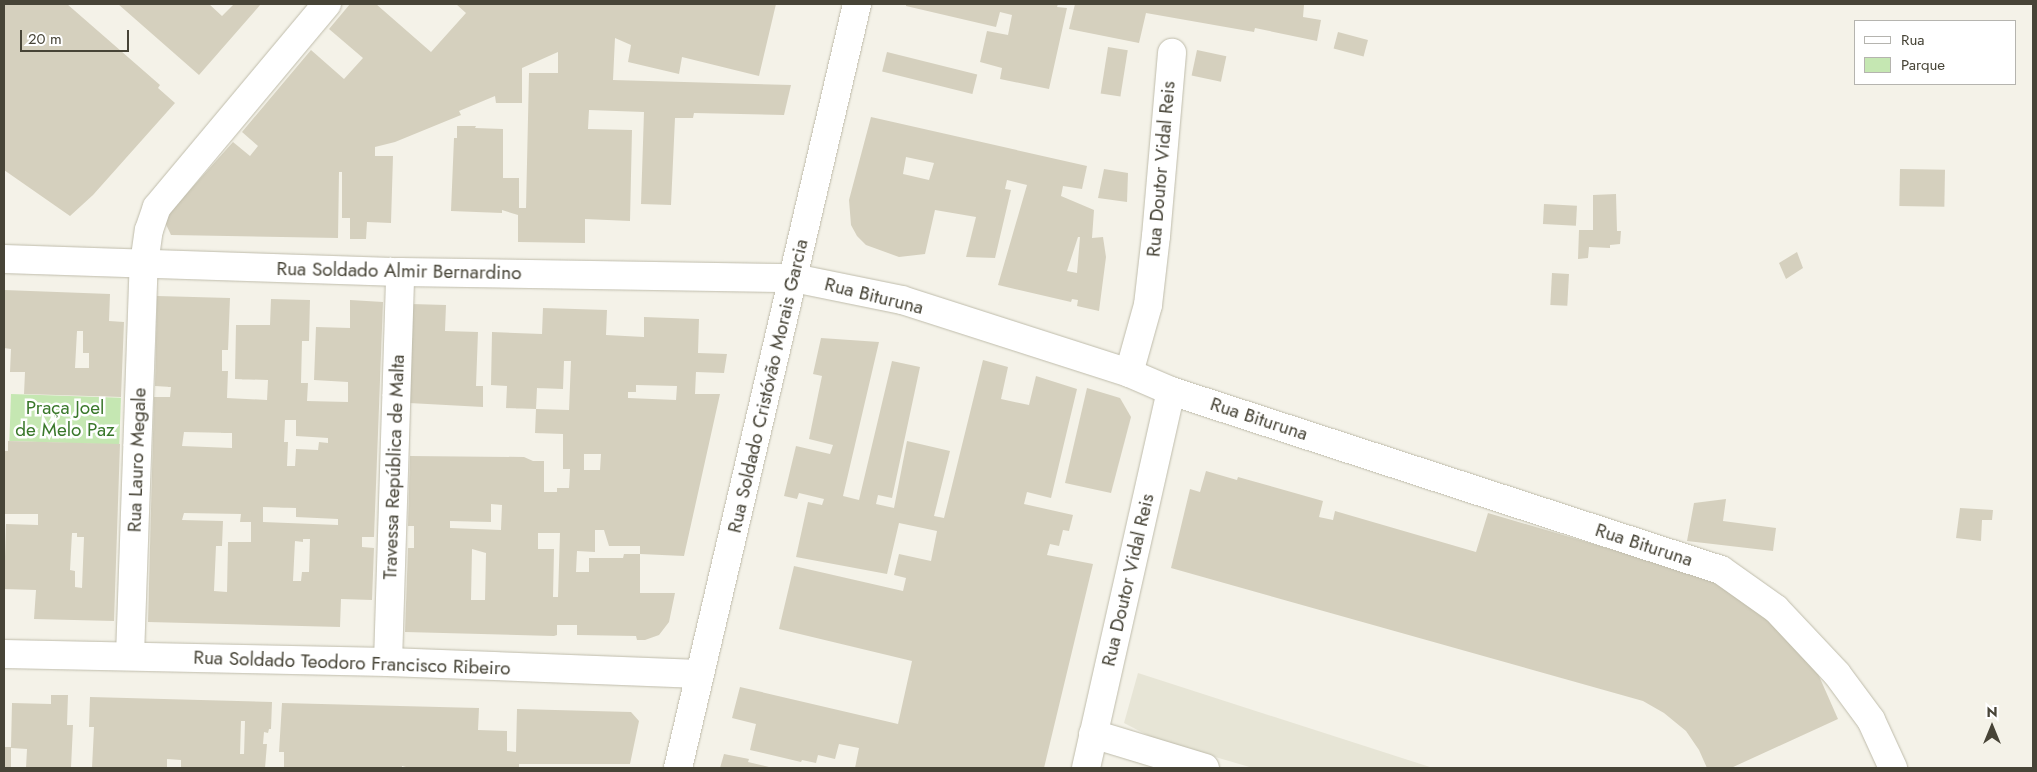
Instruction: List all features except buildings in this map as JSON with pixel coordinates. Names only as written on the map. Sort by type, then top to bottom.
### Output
[{"type":"street","name":"Rua Lauro Megale","points":[[130,656],[144,264],[149,230],[157,207],[326,4]]},
{"type":"street","name":"Rua Soldado Cristóvão Morais Garcia","points":[[678,768],[858,4]]},
{"type":"street","name":"Rua Doutor Vidal Reis","points":[[1129,373],[1148,305],[1172,53]]},
{"type":"street","name":"Rua Soldado Almir Bernardino","points":[[4,259],[400,272],[794,278]]},
{"type":"street","name":"Travessa República de Malta","points":[[388,662],[400,272]]},
{"type":"street","name":"Rua Bituruna","points":[[794,278],[902,300],[1129,373],[1171,391],[1721,570],[1776,609],[1836,674],[1871,720],[1893,768]]},
{"type":"street","name":"Rua Doutor Vidal Reis","points":[[1086,768],[1171,391]]},
{"type":"street","name":"Rua Soldado Teodoro Francisco Ribeiro","points":[[4,654],[388,662],[700,674]]},
{"type":"street","points":[[1093,734],[1204,768]]},
{"type":"shaded area","points":[[1138,673],[1433,768],[1253,768],[1157,740],[1124,723]]},
{"type":"green space","name":"Praça Joel de Melo Paz","points":[[11,394],[121,398],[119,445],[9,441]]}]
